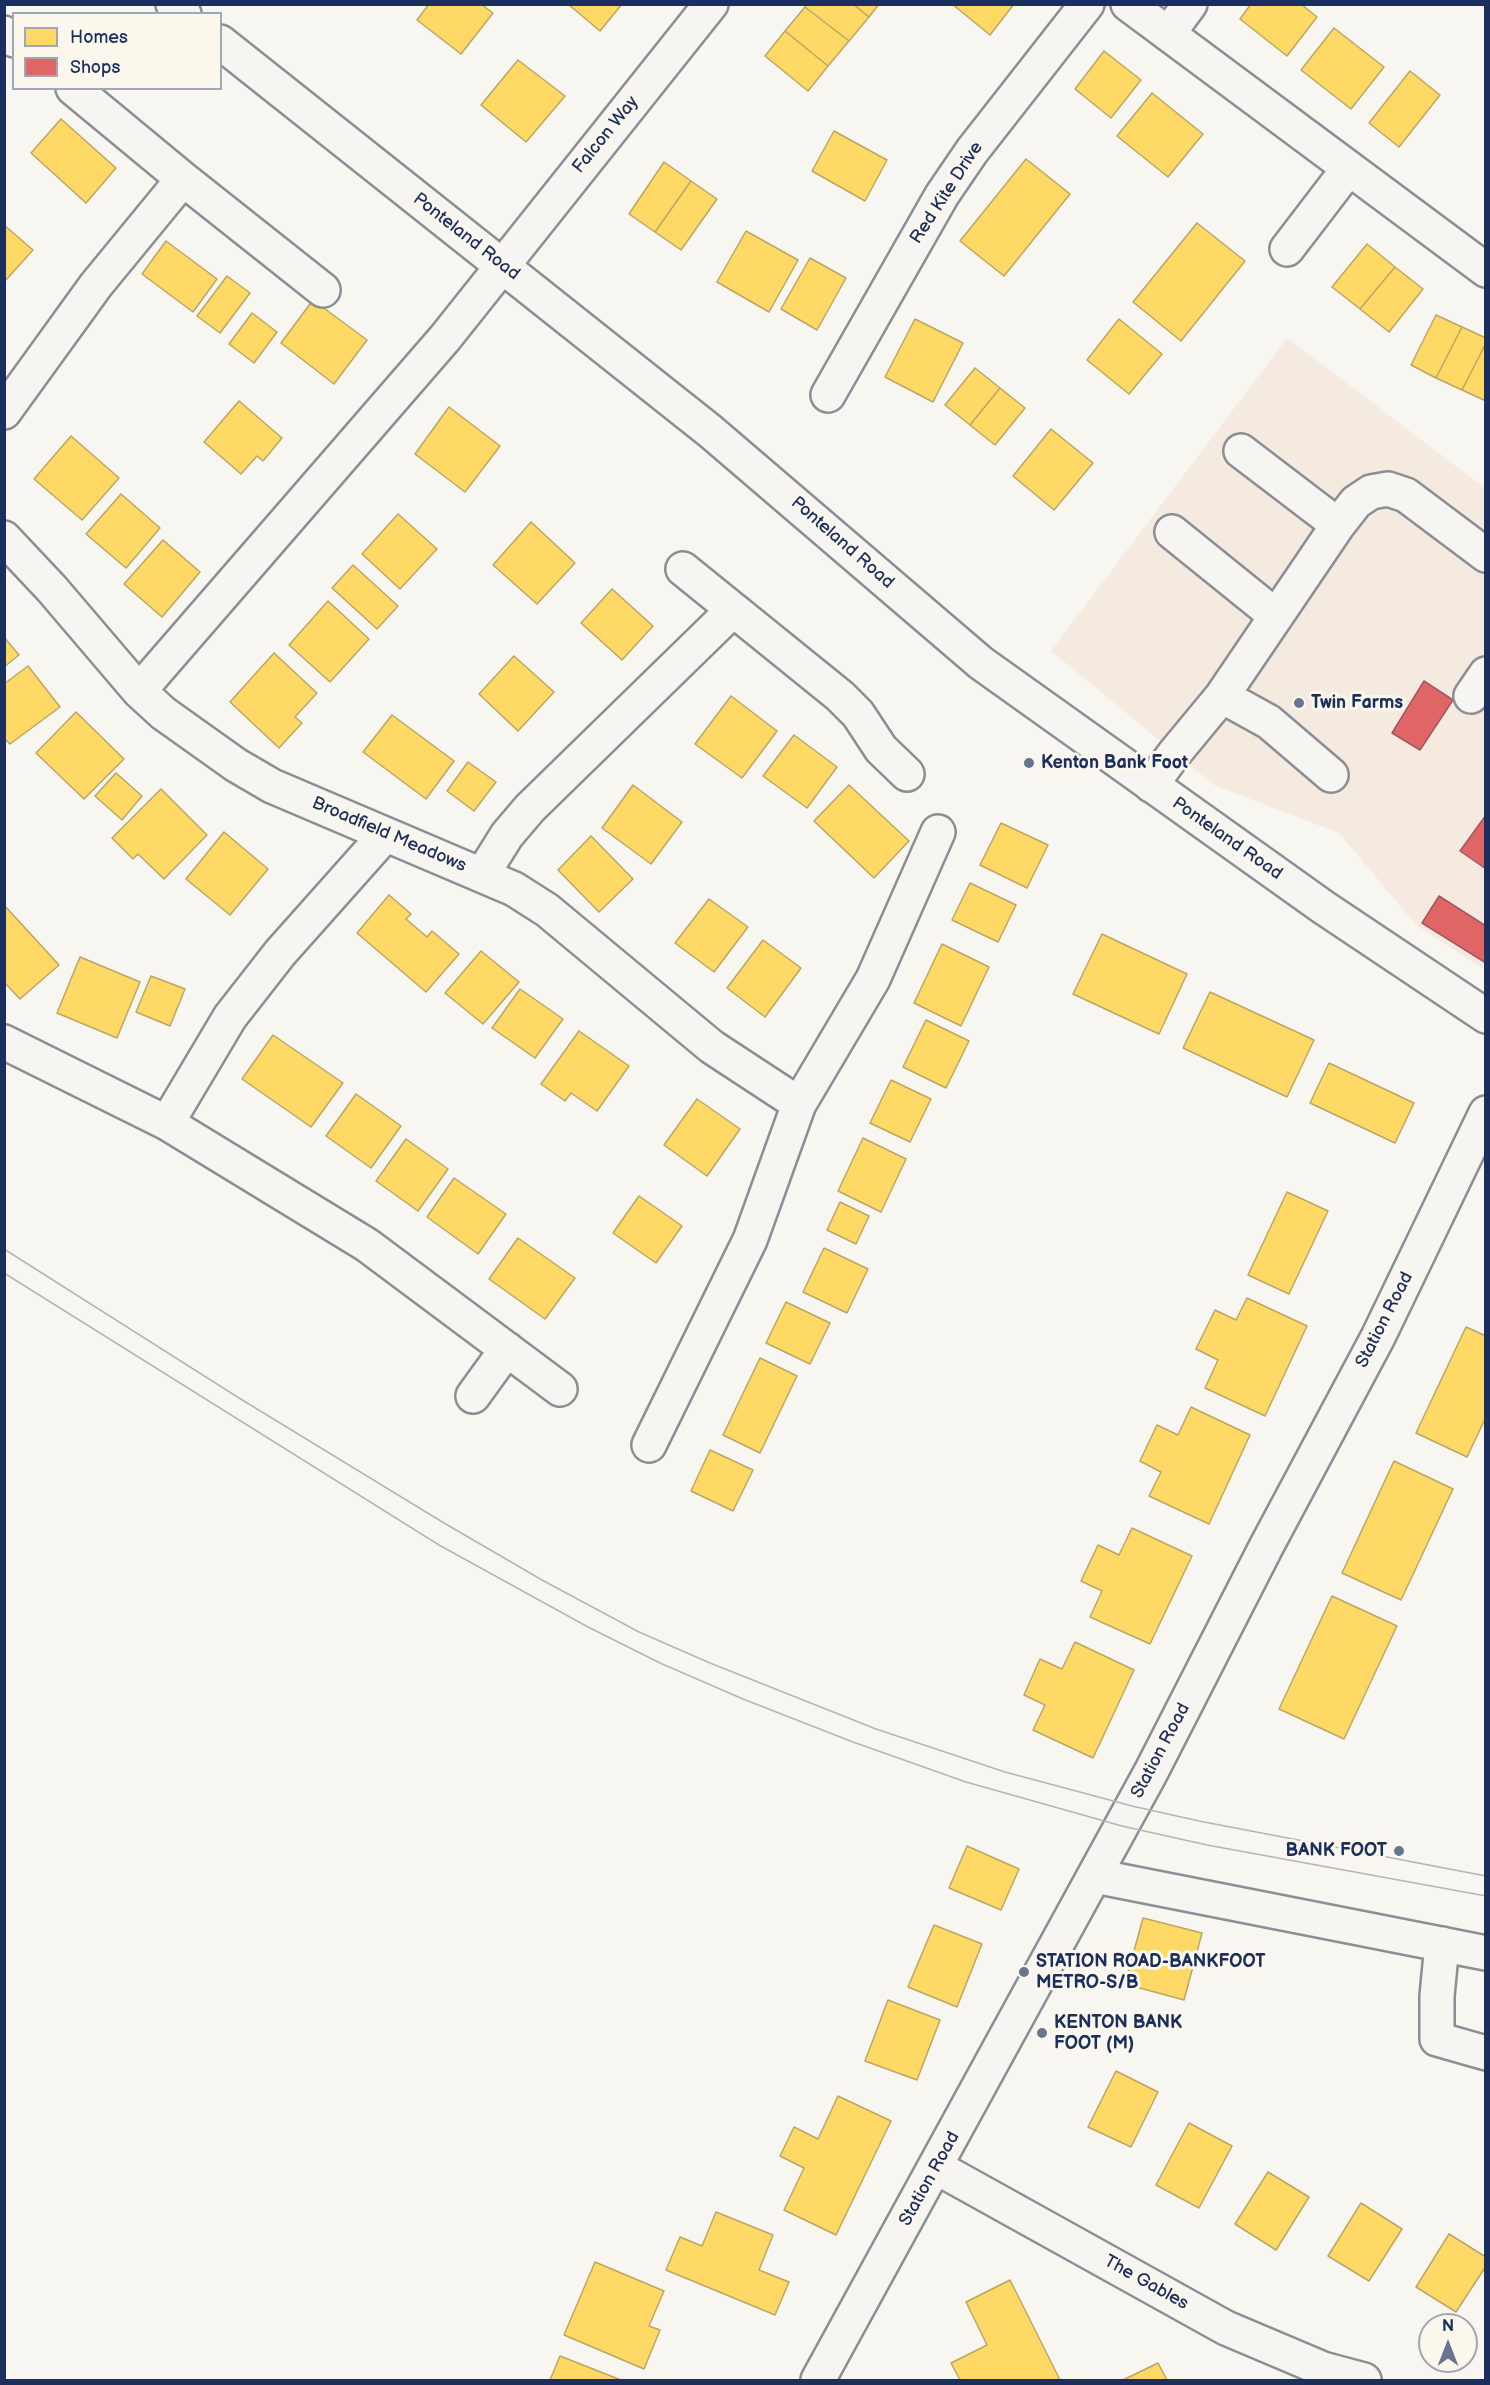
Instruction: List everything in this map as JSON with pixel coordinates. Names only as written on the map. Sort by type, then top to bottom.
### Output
[{"type":"street","name":"Falcon Way","points":[[139,691],[437,347],[711,4]]},
{"type":"street","name":"Red Kite Drive","points":[[828,395],[942,195],[972,151],[1087,4]]},
{"type":"street","points":[[1128,4],[1485,270]]},
{"type":"street","points":[[1168,34],[1190,4]]},
{"type":"street","name":"Ponteland Road","points":[[222,44],[710,431],[981,663],[1323,908],[1485,1016]]},
{"type":"street","points":[[75,90],[323,290]]},
{"type":"street","points":[[1287,249],[1349,168]]},
{"type":"street","points":[[4,412],[96,285],[183,179]]},
{"type":"street","points":[[1241,451],[1338,525]]},
{"type":"street","points":[[1151,785],[1222,696],[1356,502],[1371,492],[1388,489],[1406,495],[1485,555]]},
{"type":"street","points":[[1172,532],[1276,616]]},
{"type":"street","name":"Broadfield Meadows","points":[[4,538],[52,589],[139,691],[163,713],[236,765],[263,781],[514,889],[547,910],[712,1047],[800,1104]]},
{"type":"street","points":[[683,569],[840,696],[858,714],[881,749],[907,774]]},
{"type":"street","points":[[482,875],[507,835],[530,808],[734,610]]},
{"type":"street","points":[[1222,696],[1269,722],[1331,775]]},
{"type":"street","points":[[649,1445],[750,1240],[800,1104],[873,979],[938,832]]},
{"type":"street","points":[[167,1123],[230,1017],[280,953],[385,835]]},
{"type":"street","points":[[4,1042],[167,1123],[366,1245],[560,1389]]},
{"type":"street","name":"Station Road","points":[[818,2380],[1151,1772],[1266,1547],[1378,1337],[1485,1113]]},
{"type":"street","points":[[473,1396],[507,1349]]},
{"type":"street","points":[[1095,1876],[1485,1953]]},
{"type":"street","points":[[1442,1944],[1437,1996],[1437,2039],[1485,2053]]},
{"type":"street","name":"The Gables","points":[[936,2167],[1226,2328],[1323,2369],[1364,2380]]},
{"type":"shaded area","name":"Twin Farms","points":[[1287,338],[1485,488],[1485,970],[1416,925],[1339,833],[1214,785],[1051,651]]},
{"type":"building: Homes","points":[[429,4],[481,4],[493,13],[461,54],[417,20]]},
{"type":"building: Homes","points":[[568,4],[622,4],[600,31]]},
{"type":"building: Homes","points":[[807,4],[853,4],[869,17],[849,41],[805,7]]},
{"type":"building: Homes","points":[[853,4],[879,4],[869,17]]},
{"type":"building: Homes","points":[[952,4],[1014,4],[990,35]]},
{"type":"building: Homes","points":[[1251,4],[1301,4],[1317,17],[1287,56],[1240,19]]},
{"type":"building: Homes","points":[[805,7],[849,41],[828,66],[785,31]]},
{"type":"building: Homes","points":[[1334,28],[1384,67],[1351,109],[1301,70]]},
{"type":"building: Homes","points":[[785,31],[828,66],[808,91],[765,56]]},
{"type":"building: Homes","points":[[1104,51],[1141,80],[1111,118],[1075,89]]},
{"type":"building: Homes","points":[[518,60],[565,96],[526,142],[481,105]]},
{"type":"building: Homes","points":[[1410,71],[1440,95],[1399,147],[1369,123]]},
{"type":"building: Homes","points":[[1152,93],[1203,134],[1168,177],[1117,136]]},
{"type":"building: Homes","points":[[61,119],[116,168],[86,203],[31,153]]},
{"type":"building: Homes","points":[[834,131],[887,160],[865,201],[812,171]]},
{"type":"building: Homes","points":[[1026,159],[1070,194],[1004,276],[960,241]]},
{"type":"building: Homes","points":[[664,162],[691,181],[655,232],[629,214]]},
{"type":"building: Homes","points":[[691,181],[717,199],[681,250],[655,232]]},
{"type":"building: Homes","points":[[1197,223],[1245,261],[1181,341],[1133,302]]},
{"type":"building: Homes","points":[[4,225],[33,250],[4,282]]},
{"type":"building: Homes","points":[[746,231],[798,260],[769,312],[717,282]]},
{"type":"building: Homes","points":[[166,241],[217,279],[193,312],[142,274]]},
{"type":"building: Homes","points":[[1367,244],[1395,267],[1360,309],[1332,287]]},
{"type":"building: Homes","points":[[810,258],[846,278],[817,330],[781,309]]},
{"type":"building: Homes","points":[[1395,267],[1423,289],[1389,332],[1360,309]]},
{"type":"building: Homes","points":[[227,276],[250,293],[220,333],[197,316]]},
{"type":"building: Homes","points":[[313,300],[367,340],[334,384],[281,343]]},
{"type":"building: Homes","points":[[252,313],[277,332],[254,363],[229,344]]},
{"type":"building: Homes","points":[[1436,315],[1462,327],[1436,378],[1411,365]]},
{"type":"building: Homes","points":[[915,319],[963,343],[933,402],[885,377]]},
{"type":"building: Homes","points":[[1119,319],[1162,354],[1129,394],[1087,360]]},
{"type":"building: Homes","points":[[1462,327],[1486,338],[1486,343],[1462,390],[1436,378]]},
{"type":"building: Homes","points":[[1486,343],[1486,401],[1462,390]]},
{"type":"building: Homes","points":[[975,368],[1000,388],[970,425],[945,405]]},
{"type":"building: Homes","points":[[1000,388],[1025,408],[995,445],[970,425]]},
{"type":"building: Homes","points":[[239,401],[282,438],[263,461],[257,456],[241,474],[204,442]]},
{"type":"building: Homes","points":[[449,407],[500,446],[465,492],[415,454]]},
{"type":"building: Homes","points":[[1051,429],[1093,463],[1054,510],[1013,476]]},
{"type":"building: Homes","points":[[71,436],[119,478],[82,520],[34,479]]},
{"type":"building: Homes","points":[[121,494],[160,528],[126,568],[86,534]]},
{"type":"building: Homes","points":[[398,514],[437,549],[400,589],[362,554]]},
{"type":"building: Homes","points":[[531,522],[575,563],[537,604],[493,565]]},
{"type":"building: Homes","points":[[163,540],[200,572],[162,617],[124,584]]},
{"type":"building: Homes","points":[[353,565],[398,606],[377,629],[332,588]]},
{"type":"building: Homes","points":[[612,589],[653,626],[622,660],[581,623]]},
{"type":"building: Homes","points":[[328,601],[369,639],[330,682],[289,645]]},
{"type":"building: Homes","points":[[4,637],[19,655],[4,667]]},
{"type":"building: Homes","points":[[274,653],[317,693],[295,717],[302,723],[279,748],[230,702]]},
{"type":"building: Homes","points":[[514,656],[554,692],[518,731],[479,694]]},
{"type":"building: Homes","points":[[28,666],[60,707],[10,744],[4,738],[4,684]]},
{"type":"building: Homes","points":[[731,696],[777,731],[742,778],[695,744]]},
{"type":"building: Homes","points":[[76,712],[124,759],[84,799],[36,753]]},
{"type":"building: Homes","points":[[392,715],[454,761],[426,799],[363,752]]},
{"type":"building: Homes","points":[[794,735],[837,767],[807,808],[763,776]]},
{"type":"building: Homes","points":[[468,762],[496,782],[474,811],[447,791]]},
{"type":"building: Homes","points":[[116,773],[142,796],[122,820],[95,796]]},
{"type":"building: Homes","points":[[633,785],[682,822],[651,864],[602,828]]},
{"type":"building: Homes","points":[[849,785],[909,841],[874,878],[814,821]]},
{"type":"building: Homes","points":[[161,789],[207,835],[164,879],[138,854],[133,859],[112,838]]},
{"type":"building: Homes","points":[[1001,823],[1048,845],[1027,888],[980,865]]},
{"type":"building: Homes","points":[[224,832],[268,869],[230,915],[186,879]]},
{"type":"building: Homes","points":[[591,836],[633,879],[599,912],[558,870]]},
{"type":"building: Homes","points":[[970,883],[1016,905],[998,942],[952,920]]},
{"type":"building: Homes","points":[[389,895],[411,914],[406,919],[427,937],[432,931],[459,954],[426,992],[357,933]]},
{"type":"building: Homes","points":[[709,899],[748,927],[714,972],[675,943]]},
{"type":"building: Homes","points":[[4,905],[59,965],[20,999],[4,982]]},
{"type":"building: Homes","points":[[1102,934],[1187,974],[1159,1034],[1073,994]]},
{"type":"building: Homes","points":[[763,940],[801,968],[765,1017],[727,988]]},
{"type":"building: Homes","points":[[942,944],[989,967],[961,1026],[914,1003]]},
{"type":"building: Homes","points":[[481,951],[519,982],[483,1024],[445,993]]},
{"type":"building: Homes","points":[[80,957],[140,982],[117,1038],[57,1013]]},
{"type":"building: Homes","points":[[151,976],[185,989],[170,1026],[136,1012]]},
{"type":"building: Homes","points":[[520,989],[563,1019],[535,1058],[492,1028]]},
{"type":"building: Homes","points":[[1210,992],[1314,1040],[1287,1097],[1183,1048]]},
{"type":"building: Homes","points":[[926,1020],[969,1041],[946,1088],[903,1067]]},
{"type":"building: Homes","points":[[579,1031],[629,1066],[597,1111],[571,1093],[565,1101],[541,1084]]},
{"type":"building: Homes","points":[[273,1035],[343,1083],[311,1127],[242,1079]]},
{"type":"building: Homes","points":[[1329,1063],[1414,1103],[1395,1143],[1310,1103]]},
{"type":"building: Homes","points":[[891,1080],[931,1099],[910,1142],[870,1123]]},
{"type":"building: Homes","points":[[356,1094],[401,1126],[371,1168],[326,1136]]},
{"type":"building: Homes","points":[[697,1099],[740,1129],[707,1176],[664,1145]]},
{"type":"building: Homes","points":[[863,1138],[906,1159],[881,1212],[838,1191]]},
{"type":"building: Homes","points":[[406,1139],[448,1169],[418,1211],[376,1181]]},
{"type":"building: Homes","points":[[454,1178],[506,1214],[478,1254],[427,1217]]},
{"type":"building: Homes","points":[[1287,1192],[1328,1211],[1289,1294],[1248,1275]]},
{"type":"building: Homes","points":[[639,1196],[682,1226],[656,1263],[613,1233]]},
{"type":"building: Homes","points":[[840,1202],[869,1216],[856,1244],[827,1230]]},
{"type":"building: Homes","points":[[518,1238],[575,1278],[545,1319],[489,1279]]},
{"type":"building: Homes","points":[[824,1248],[868,1269],[847,1313],[803,1292]]},
{"type":"building: Homes","points":[[1247,1298],[1307,1326],[1265,1416],[1205,1388],[1218,1360],[1196,1349],[1215,1310],[1236,1320]]},
{"type":"building: Homes","points":[[786,1302],[830,1323],[810,1364],[766,1343]]},
{"type":"building: Homes","points":[[1466,1327],[1486,1336],[1486,1417],[1467,1457],[1416,1433]]},
{"type":"building: Homes","points":[[760,1358],[797,1376],[760,1453],[723,1435]]},
{"type":"building: Homes","points":[[1191,1407],[1250,1435],[1209,1524],[1149,1496],[1161,1472],[1140,1461],[1157,1425],[1178,1435]]},
{"type":"building: Homes","points":[[710,1450],[753,1470],[733,1511],[691,1491]]},
{"type":"building: Homes","points":[[1394,1461],[1453,1489],[1401,1600],[1342,1573]]},
{"type":"building: Homes","points":[[1132,1528],[1192,1556],[1150,1644],[1090,1617],[1102,1591],[1081,1581],[1098,1545],[1119,1555]]},
{"type":"building: Homes","points":[[1332,1596],[1397,1626],[1344,1739],[1279,1709]]},
{"type":"building: Homes","points":[[1075,1642],[1134,1670],[1093,1758],[1033,1730],[1045,1705],[1024,1695],[1040,1659],[1062,1669]]},
{"type":"building: Homes","points":[[967,1846],[1019,1869],[1001,1910],[949,1888]]},
{"type":"building: Homes","points":[[1143,1918],[1202,1933],[1184,2000],[1125,1984]]},
{"type":"building: Homes","points":[[934,1925],[982,1944],[957,2007],[908,1987]]},
{"type":"building: Homes","points":[[888,2000],[940,2020],[917,2080],[865,2061]]},
{"type":"building: Homes","points":[[1116,2071],[1158,2092],[1131,2147],[1088,2127]]},
{"type":"building: Homes","points":[[838,2096],[891,2121],[836,2235],[784,2210],[804,2168],[780,2156],[794,2127],[818,2139]]},
{"type":"building: Homes","points":[[1189,2123],[1232,2146],[1199,2208],[1156,2185]]},
{"type":"building: Homes","points":[[1268,2172],[1309,2197],[1276,2250],[1235,2224]]},
{"type":"building: Homes","points":[[1361,2203],[1402,2229],[1369,2281],[1328,2256]]},
{"type":"building: Homes","points":[[716,2212],[773,2235],[759,2270],[789,2282],[775,2315],[666,2270],[680,2237],[702,2246]]},
{"type":"building: Homes","points":[[1449,2234],[1486,2257],[1486,2266],[1456,2312],[1416,2287]]},
{"type":"building: Homes","points":[[595,2262],[664,2291],[649,2326],[660,2330],[644,2369],[564,2335]]},
{"type":"building: Homes","points":[[1010,2280],[1060,2380],[960,2380],[951,2363],[987,2345],[966,2302]]},
{"type":"building: Homes","points":[[560,2356],[621,2380],[550,2380]]},
{"type":"building: Homes","points":[[1158,2363],[1167,2380],[1123,2380]]},
{"type":"building: Shops","points":[[1424,681],[1453,700],[1420,750],[1392,733]]},
{"type":"building: Shops","points":[[1486,815],[1486,869],[1460,851]]},
{"type":"building: Shops","points":[[1439,896],[1486,926],[1486,963],[1422,923]]},
{"type":"tram line","points":[[4,1249],[239,1398],[444,1523],[542,1580],[639,1632],[710,1663],[876,1729],[1005,1772],[1132,1806],[1199,1821],[1486,1876]]},
{"type":"tram line","points":[[4,1273],[439,1545],[588,1627],[660,1663],[743,1699],[853,1742],[966,1782],[1122,1826],[1207,1845],[1486,1896]]},
{"type":"place","name":"Twin Farms","points":[[1299,703]]},
{"type":"place","name":"Kenton Bank Foot","points":[[1029,763]]},
{"type":"place","name":"BANK FOOT","points":[[1399,1851]]},
{"type":"place","name":"STATION ROAD-BANKFOOT METRO-S/B","points":[[1024,1972]]},
{"type":"place","name":"KENTON BANK FOOT (M)","points":[[1042,2033]]}]
